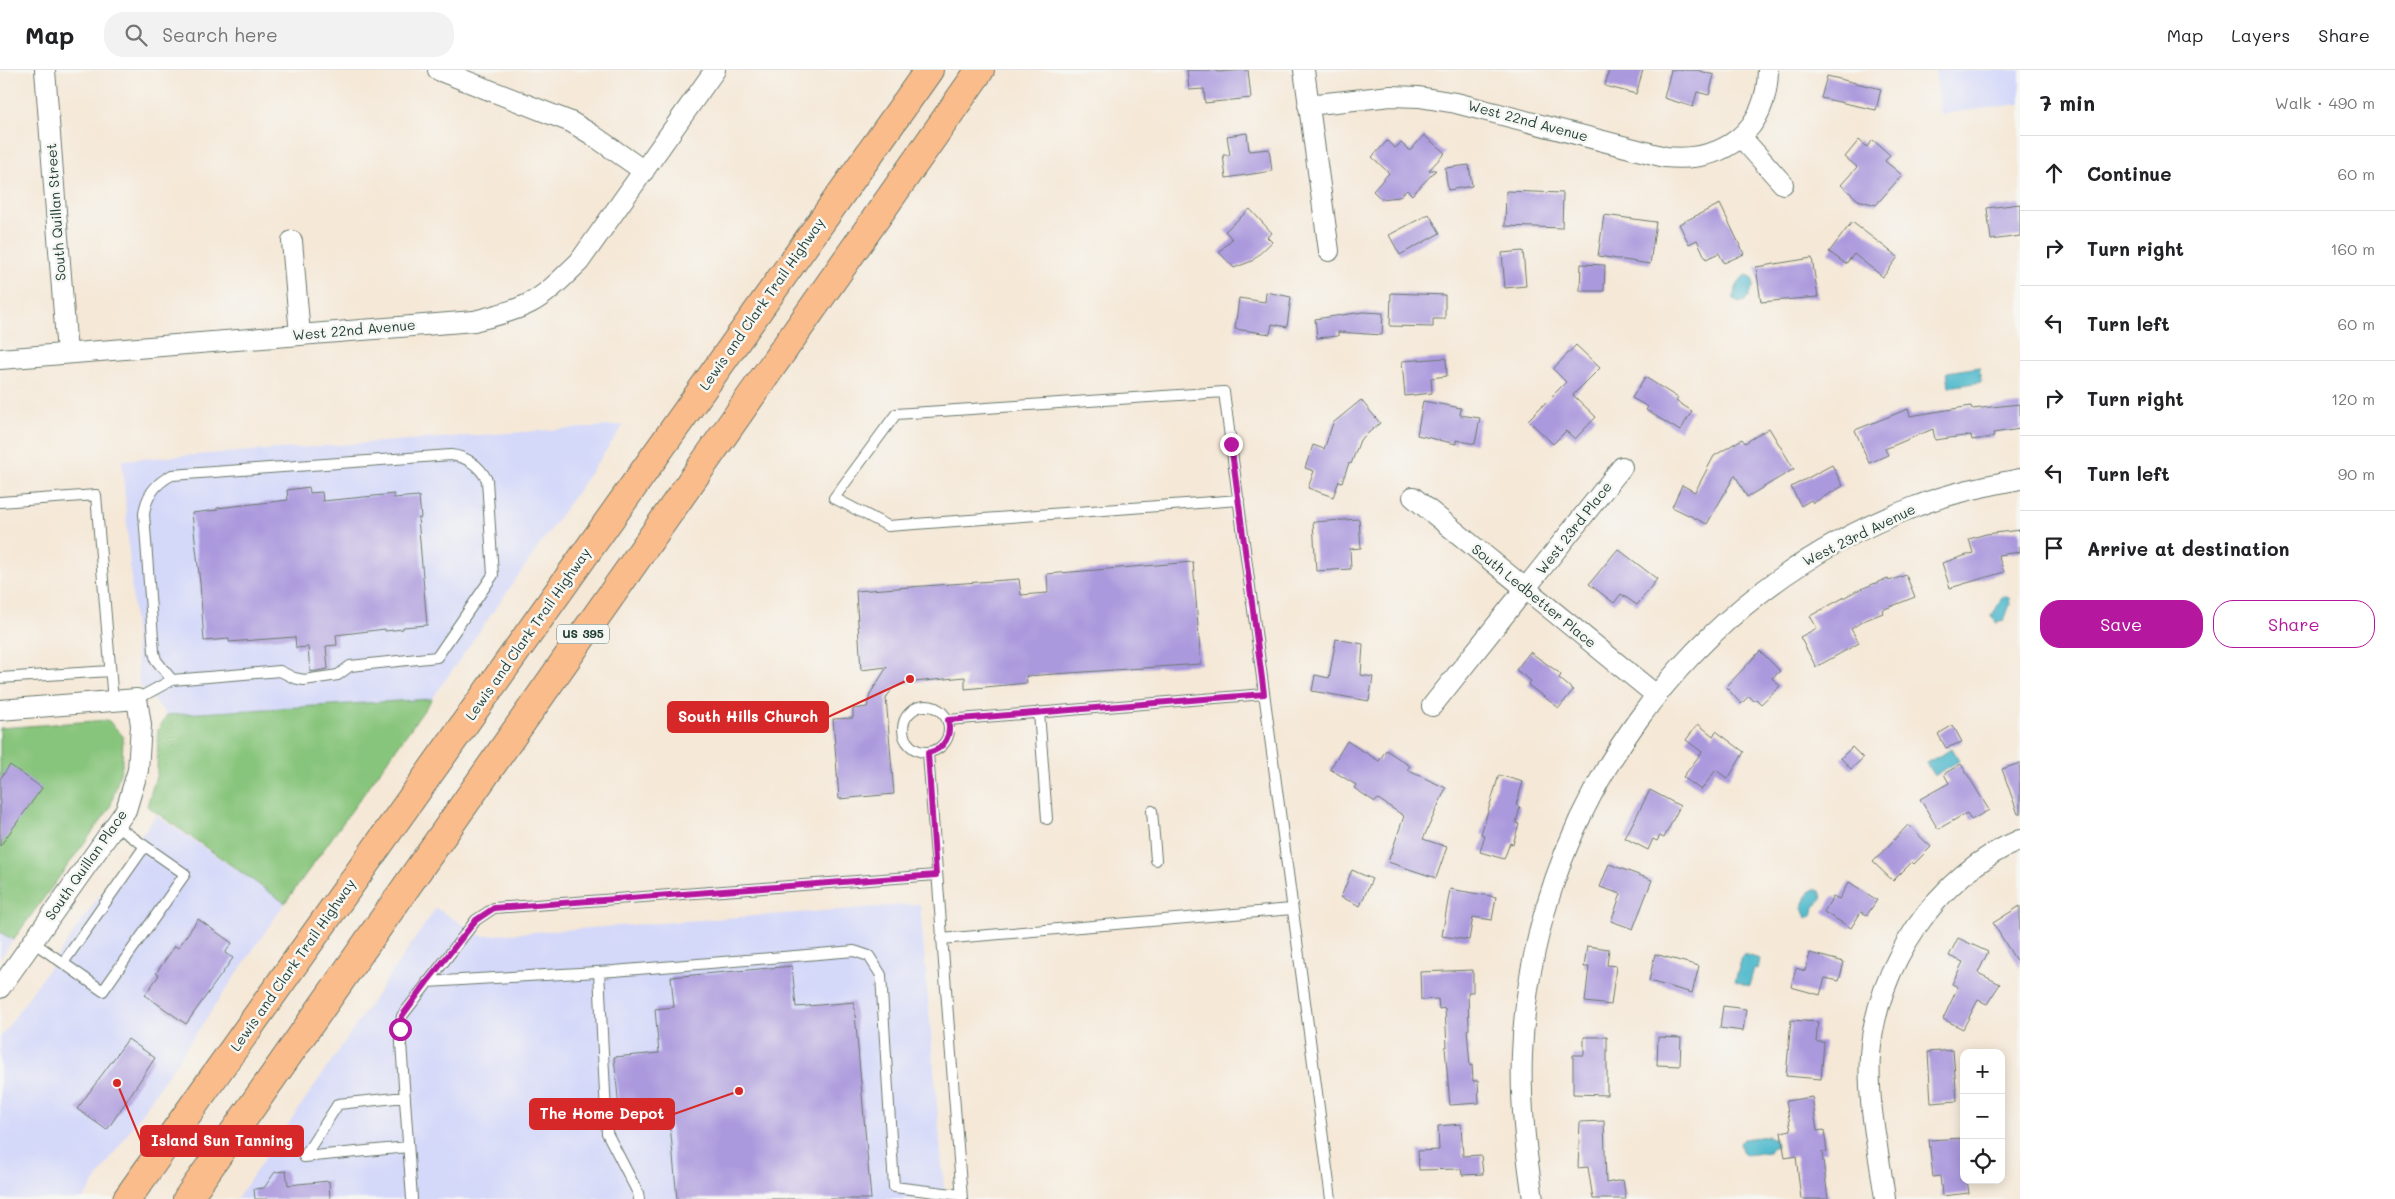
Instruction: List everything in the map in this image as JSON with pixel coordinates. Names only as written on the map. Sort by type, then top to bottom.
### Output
[{"type":"highway","name":"Lewis and Clark Trail Highway","points":[[126,1199],[929,70]]},
{"type":"highway","name":"US 395","points":[[187,1199],[980,70]]},
{"type":"street","name":"South Quillan Street","points":[[45,70],[67,353]]},
{"type":"street","points":[[438,70],[571,122],[644,171]]},
{"type":"street","name":"West 22nd Avenue","points":[[0,359],[474,321],[504,313],[531,302],[557,283],[579,262],[715,70]]},
{"type":"street","points":[[1304,70],[1329,251]]},
{"type":"street","name":"West 22nd Avenue","points":[[1308,105],[1391,96],[1419,96],[1456,103],[1665,157],[1681,158],[1716,153],[1730,146],[1741,137],[1755,122],[1764,102],[1768,70]]},
{"type":"street","points":[[1741,137],[1783,184]]},
{"type":"street","points":[[292,241],[300,335]]},
{"type":"street","name":"West 23rd Place","points":[[1432,706],[1622,467]]},
{"type":"street","name":"West 23rd Avenue","points":[[1533,1199],[1524,1132],[1522,1052],[1528,993],[1540,926],[1562,858],[1592,789],[1636,720],[1684,662],[1736,611],[1800,564],[1837,543],[1916,506],[1954,494],[2020,479]]},
{"type":"street","name":"South Ledbetter Place","points":[[1412,497],[1656,695]]},
{"type":"street","points":[[0,710],[137,700]]},
{"type":"street","name":"South Quillan Place","points":[[0,988],[126,810],[138,770],[141,725],[137,700]]},
{"type":"street","points":[[1885,1199],[1870,1079],[1870,1054],[1884,993],[1904,949],[1929,910],[1962,875],[1985,858],[2020,840]]},
{"type":"lane","points":[[1239,500],[888,526],[834,498],[896,414],[1224,392],[1239,500],[1292,910],[1331,1199]]},
{"type":"lane","points":[[137,700],[172,680],[280,671],[294,678],[304,680],[338,675],[350,666],[437,657],[493,575],[487,480],[482,470],[460,456],[451,455],[172,475],[162,480],[145,503],[144,514],[154,652],[156,660],[172,680]]},
{"type":"lane","points":[[0,502],[96,495],[113,702]]},
{"type":"lane","points":[[0,678],[110,671]]},
{"type":"lane","points":[[948,720],[1264,694]]},
{"type":"lane","points":[[923,706],[938,709],[948,720],[949,734],[946,741],[935,751],[928,753],[919,752],[907,742],[902,727],[905,719],[916,708],[923,706]]},
{"type":"lane","points":[[1039,712],[1047,819]]},
{"type":"lane","points":[[427,982],[599,972],[854,951],[869,956],[881,975],[894,1187],[962,1197],[928,753]]},
{"type":"lane","points":[[1152,811],[1156,860]]},
{"type":"lane","points":[[33,942],[103,991],[136,944],[185,874],[115,825]]},
{"type":"lane","points":[[63,963],[144,846]]},
{"type":"lane","points":[[412,1199],[400,1029],[402,1016],[476,920],[494,908],[936,875]]},
{"type":"lane","points":[[941,939],[1292,910]]},
{"type":"lane","points":[[599,972],[607,1133],[638,1193],[638,1199]]},
{"type":"lane","points":[[405,1097],[338,1104],[304,1156],[408,1147]]},
{"type":"shaded area","points":[[1935,70],[2020,70],[2020,104],[1941,114]]},
{"type":"shaded area","points":[[624,425],[432,699],[167,715],[139,684],[122,460]]},
{"type":"shaded area","points":[[156,815],[285,903],[83,1199],[0,1199],[0,1038]]},
{"type":"shaded area","points":[[920,904],[945,1199],[237,1199],[436,908],[481,936]]},
{"type":"shaded area","points":[[0,932],[13,940],[0,959]]},
{"type":"green space","points":[[432,699],[285,903],[147,806],[157,773],[158,730],[167,715]]},
{"type":"green space","points":[[108,720],[123,736],[122,766],[110,808],[13,940],[0,932],[0,728]]},
{"type":"water","points":[[1746,275],[1752,277],[1754,285],[1745,301],[1739,303],[1734,300],[1734,294],[1739,282]]},
{"type":"water","points":[[1979,367],[1981,382],[1949,387],[1947,372]]},
{"type":"water","points":[[2003,596],[2009,598],[2010,604],[2004,621],[1996,623],[1992,616]]},
{"type":"water","points":[[1952,749],[1959,761],[1934,776],[1926,763]]},
{"type":"water","points":[[1814,889],[1820,891],[1822,898],[1814,907],[1812,916],[1806,918],[1802,908],[1809,892]]},
{"type":"water","points":[[1743,954],[1760,959],[1758,969],[1754,968],[1749,986],[1735,981]]},
{"type":"water","points":[[1767,1136],[1775,1139],[1776,1147],[1772,1147],[1769,1152],[1746,1155],[1742,1151],[1740,1143],[1744,1139]]},
{"type":"building","points":[[1187,70],[1216,70],[1217,72],[1248,70],[1251,98],[1205,103],[1204,89],[1189,90]]},
{"type":"building","points":[[1609,70],[1643,70],[1636,94],[1605,86]]},
{"type":"building","points":[[1671,70],[1697,70],[1714,75],[1709,95],[1697,92],[1693,107],[1664,98]]},
{"type":"building","points":[[1827,76],[1881,89],[1876,110],[1821,98]]},
{"type":"building","points":[[1247,133],[1249,151],[1269,149],[1272,171],[1226,178],[1223,155],[1230,155],[1227,136]]},
{"type":"building","points":[[1424,135],[1445,153],[1429,170],[1436,170],[1412,195],[1407,190],[1399,197],[1381,199],[1373,191],[1389,173],[1372,157],[1387,141],[1395,148],[1401,143],[1410,151]]},
{"type":"building","points":[[1859,140],[1867,147],[1873,140],[1890,155],[1885,161],[1902,175],[1876,205],[1858,200],[1841,185],[1857,167],[1845,157]]},
{"type":"building","points":[[1469,165],[1472,186],[1448,190],[1445,168]]},
{"type":"building","points":[[1506,191],[1563,193],[1562,228],[1505,226]]},
{"type":"building","points":[[1720,204],[1744,254],[1724,263],[1719,253],[1706,259],[1697,240],[1689,244],[1679,224]]},
{"type":"building","points":[[2020,204],[2020,236],[1991,240],[1987,208]]},
{"type":"building","points":[[1250,209],[1272,233],[1267,237],[1272,242],[1252,261],[1234,268],[1219,252],[1232,239],[1225,231]]},
{"type":"building","points":[[1429,214],[1440,233],[1400,255],[1389,235]]},
{"type":"building","points":[[1604,215],[1656,222],[1650,264],[1598,256]]},
{"type":"building","points":[[1852,222],[1898,257],[1883,277],[1854,254],[1846,264],[1829,252]]},
{"type":"building","points":[[1523,251],[1526,286],[1505,288],[1502,253]]},
{"type":"building","points":[[1812,258],[1818,297],[1761,302],[1756,267]]},
{"type":"building","points":[[1581,264],[1605,265],[1604,291],[1580,291]]},
{"type":"building","points":[[1266,292],[1291,297],[1287,327],[1272,324],[1270,334],[1235,329],[1239,298],[1265,302]]},
{"type":"building","points":[[1391,293],[1445,295],[1445,319],[1433,319],[1433,327],[1390,326]]},
{"type":"building","points":[[1363,312],[1383,313],[1382,335],[1338,332],[1338,336],[1317,338],[1315,319]]},
{"type":"building","points":[[1576,345],[1600,368],[1573,395],[1596,417],[1575,439],[1566,431],[1553,444],[1528,420],[1566,382],[1553,369]]},
{"type":"building","points":[[1446,358],[1447,376],[1431,378],[1432,393],[1405,396],[1402,361]]},
{"type":"building","points":[[1645,377],[1678,398],[1676,401],[1692,411],[1680,431],[1646,410],[1648,407],[1632,398]]},
{"type":"building","points":[[1361,400],[1380,423],[1360,440],[1351,464],[1349,463],[1342,482],[1339,481],[1333,497],[1308,488],[1314,471],[1305,468],[1313,445],[1324,449],[1333,423]]},
{"type":"building","points":[[1423,401],[1461,408],[1460,415],[1480,418],[1475,444],[1456,440],[1456,444],[1417,435]]},
{"type":"building","points":[[2020,404],[2020,429],[1993,433],[1994,437],[1972,440],[1971,435],[1935,440],[1933,429],[1885,449],[1888,455],[1869,463],[1855,430],[1908,409],[1910,416],[1971,406],[1972,409]]},
{"type":"building","points":[[1769,428],[1794,469],[1747,497],[1735,475],[1707,524],[1672,507],[1682,485],[1695,492],[1714,456],[1742,439],[1745,443]]},
{"type":"building","points":[[1832,465],[1843,486],[1813,503],[1811,500],[1801,506],[1791,487]]},
{"type":"building","points":[[309,487],[310,493],[322,492],[323,501],[394,494],[394,498],[419,496],[421,518],[418,518],[427,625],[336,635],[337,645],[326,646],[328,669],[310,672],[308,647],[296,648],[295,637],[229,642],[229,639],[204,641],[192,513],[217,510],[217,508],[288,500],[287,490]]},
{"type":"building","points":[[1359,519],[1361,548],[1350,549],[1351,569],[1316,571],[1313,522]]},
{"type":"building","points":[[2020,530],[2020,552],[1998,555],[2004,572],[1950,588],[1942,563],[1973,553],[1969,539],[1986,534]]},
{"type":"building","points":[[1618,549],[1657,579],[1637,605],[1621,594],[1614,603],[1589,584]]},
{"type":"building","points":[[1193,562],[1201,664],[1026,676],[1027,683],[965,689],[965,677],[904,683],[892,689],[886,698],[894,794],[839,799],[833,719],[853,718],[853,709],[867,707],[870,694],[887,667],[861,670],[856,591],[1019,579],[1021,595],[1048,593],[1047,574]]},
{"type":"building","points":[[1906,575],[1915,597],[1882,610],[1883,613],[1863,621],[1851,629],[1859,643],[1816,667],[1800,637],[1817,628],[1810,616],[1856,591],[1888,578],[1889,581]]},
{"type":"building","points":[[1336,639],[1363,644],[1361,675],[1373,677],[1369,701],[1312,691],[1315,675],[1329,678]]},
{"type":"building","points":[[1760,651],[1780,671],[1772,678],[1780,686],[1761,704],[1749,696],[1741,704],[1726,687]]},
{"type":"building","points":[[1530,652],[1558,672],[1561,675],[1559,678],[1573,690],[1559,708],[1528,685],[1531,681],[1516,670]]},
{"type":"building","points":[[1698,724],[1713,736],[1716,731],[1744,752],[1728,779],[1716,770],[1701,790],[1683,777],[1702,752],[1686,740]]},
{"type":"building","points":[[1953,725],[1962,742],[1946,748],[1938,734]]},
{"type":"building","points":[[1347,741],[1379,761],[1386,750],[1410,766],[1407,770],[1446,788],[1423,839],[1447,847],[1436,878],[1388,862],[1404,816],[1378,799],[1375,802],[1354,788],[1356,785],[1330,769]]},
{"type":"building","points":[[1852,747],[1863,758],[1851,769],[1841,758]]},
{"type":"building","points":[[2020,763],[2020,814],[2018,814],[2002,769]]},
{"type":"building","points":[[1961,764],[1989,810],[1971,820],[1967,813],[1938,829],[1920,799],[1949,783],[1944,774]]},
{"type":"building","points":[[10,765],[42,788],[0,846],[0,779]]},
{"type":"building","points":[[1499,775],[1523,782],[1516,805],[1520,807],[1516,823],[1519,824],[1513,844],[1510,843],[1504,859],[1480,852],[1485,836],[1481,834]]},
{"type":"building","points":[[1650,790],[1680,806],[1664,838],[1660,836],[1657,841],[1653,839],[1648,850],[1625,838]]},
{"type":"building","points":[[1908,825],[1931,847],[1893,881],[1873,862]]},
{"type":"building","points":[[1609,864],[1652,880],[1633,929],[1611,921],[1621,894],[1600,887]]},
{"type":"building","points":[[1352,870],[1372,879],[1360,906],[1341,897]]},
{"type":"building","points":[[1849,882],[1877,900],[1867,915],[1861,912],[1851,928],[1824,912],[1833,896],[1839,899]]},
{"type":"building","points":[[1450,889],[1496,897],[1492,920],[1473,917],[1469,940],[1442,936]]},
{"type":"building","points":[[2020,906],[2020,967],[1993,923]]},
{"type":"building","points":[[198,919],[232,943],[225,953],[233,958],[186,1024],[145,995],[159,975],[156,973],[175,946],[178,948]]},
{"type":"building","points":[[1958,938],[1988,952],[1978,973],[2000,984],[1987,1004],[1978,1000],[1963,1029],[1943,1019],[1958,987],[1952,984],[1963,962],[1949,956]]},
{"type":"building","points":[[1587,946],[1609,949],[1607,965],[1616,966],[1611,1005],[1585,1002],[1589,967],[1584,967]]},
{"type":"building","points":[[1810,953],[1844,962],[1839,981],[1825,978],[1820,995],[1791,987],[1796,968],[1805,971]]},
{"type":"building","points":[[1655,954],[1699,966],[1692,993],[1649,981]]},
{"type":"building","points":[[792,966],[796,1007],[854,1002],[871,1199],[677,1199],[670,1124],[621,1129],[614,1057],[659,1053],[655,1009],[674,1007],[671,977]]},
{"type":"building","points":[[1473,970],[1473,992],[1468,992],[1469,1029],[1467,1030],[1470,1066],[1472,1065],[1473,1081],[1478,1081],[1479,1103],[1450,1105],[1445,1047],[1447,1047],[1445,1008],[1439,1009],[1438,999],[1421,1000],[1420,972]]},
{"type":"building","points":[[1723,1006],[1746,1009],[1743,1031],[1720,1028]]},
{"type":"building","points":[[1791,1020],[1818,1022],[1816,1042],[1824,1042],[1821,1079],[1786,1076]]},
{"type":"building","points":[[1584,1037],[1607,1037],[1607,1095],[1573,1094],[1573,1055],[1584,1055]]},
{"type":"building","points":[[1658,1037],[1681,1038],[1680,1066],[1657,1065]]},
{"type":"building","points":[[128,1039],[155,1058],[107,1130],[77,1109]]},
{"type":"building","points":[[1953,1050],[1957,1101],[1931,1103],[1928,1052]]},
{"type":"building","points":[[1812,1097],[1817,1131],[1824,1130],[1827,1152],[1822,1152],[1828,1199],[1801,1199],[1796,1156],[1785,1158],[1781,1132],[1791,1130],[1786,1101]]},
{"type":"building","points":[[1604,1121],[1606,1183],[1623,1180],[1626,1199],[1593,1199],[1588,1167],[1578,1168],[1580,1122]]},
{"type":"building","points":[[1461,1124],[1463,1156],[1481,1155],[1483,1174],[1462,1175],[1461,1169],[1419,1170],[1418,1151],[1439,1150],[1438,1126]]},
{"type":"building","points":[[1960,1138],[1960,1184],[1968,1184],[1969,1193],[1942,1196],[1940,1176],[1933,1177],[1929,1140]]},
{"type":"building","points":[[286,1171],[288,1185],[329,1181],[330,1199],[255,1199],[254,1189],[264,1188],[275,1172]]},
{"type":"place","name":"South Hills Church","points":[[910,679]]},
{"type":"place","name":"Island Sun Tanning","points":[[117,1083]]},
{"type":"place","name":"The Home Depot","points":[[739,1091]]},
{"type":"route","points":[[400,1029],[402,1016],[427,982],[476,920],[494,908],[936,875],[928,753],[935,751],[946,741],[950,727],[948,720],[1264,694],[1231,444]]}]
